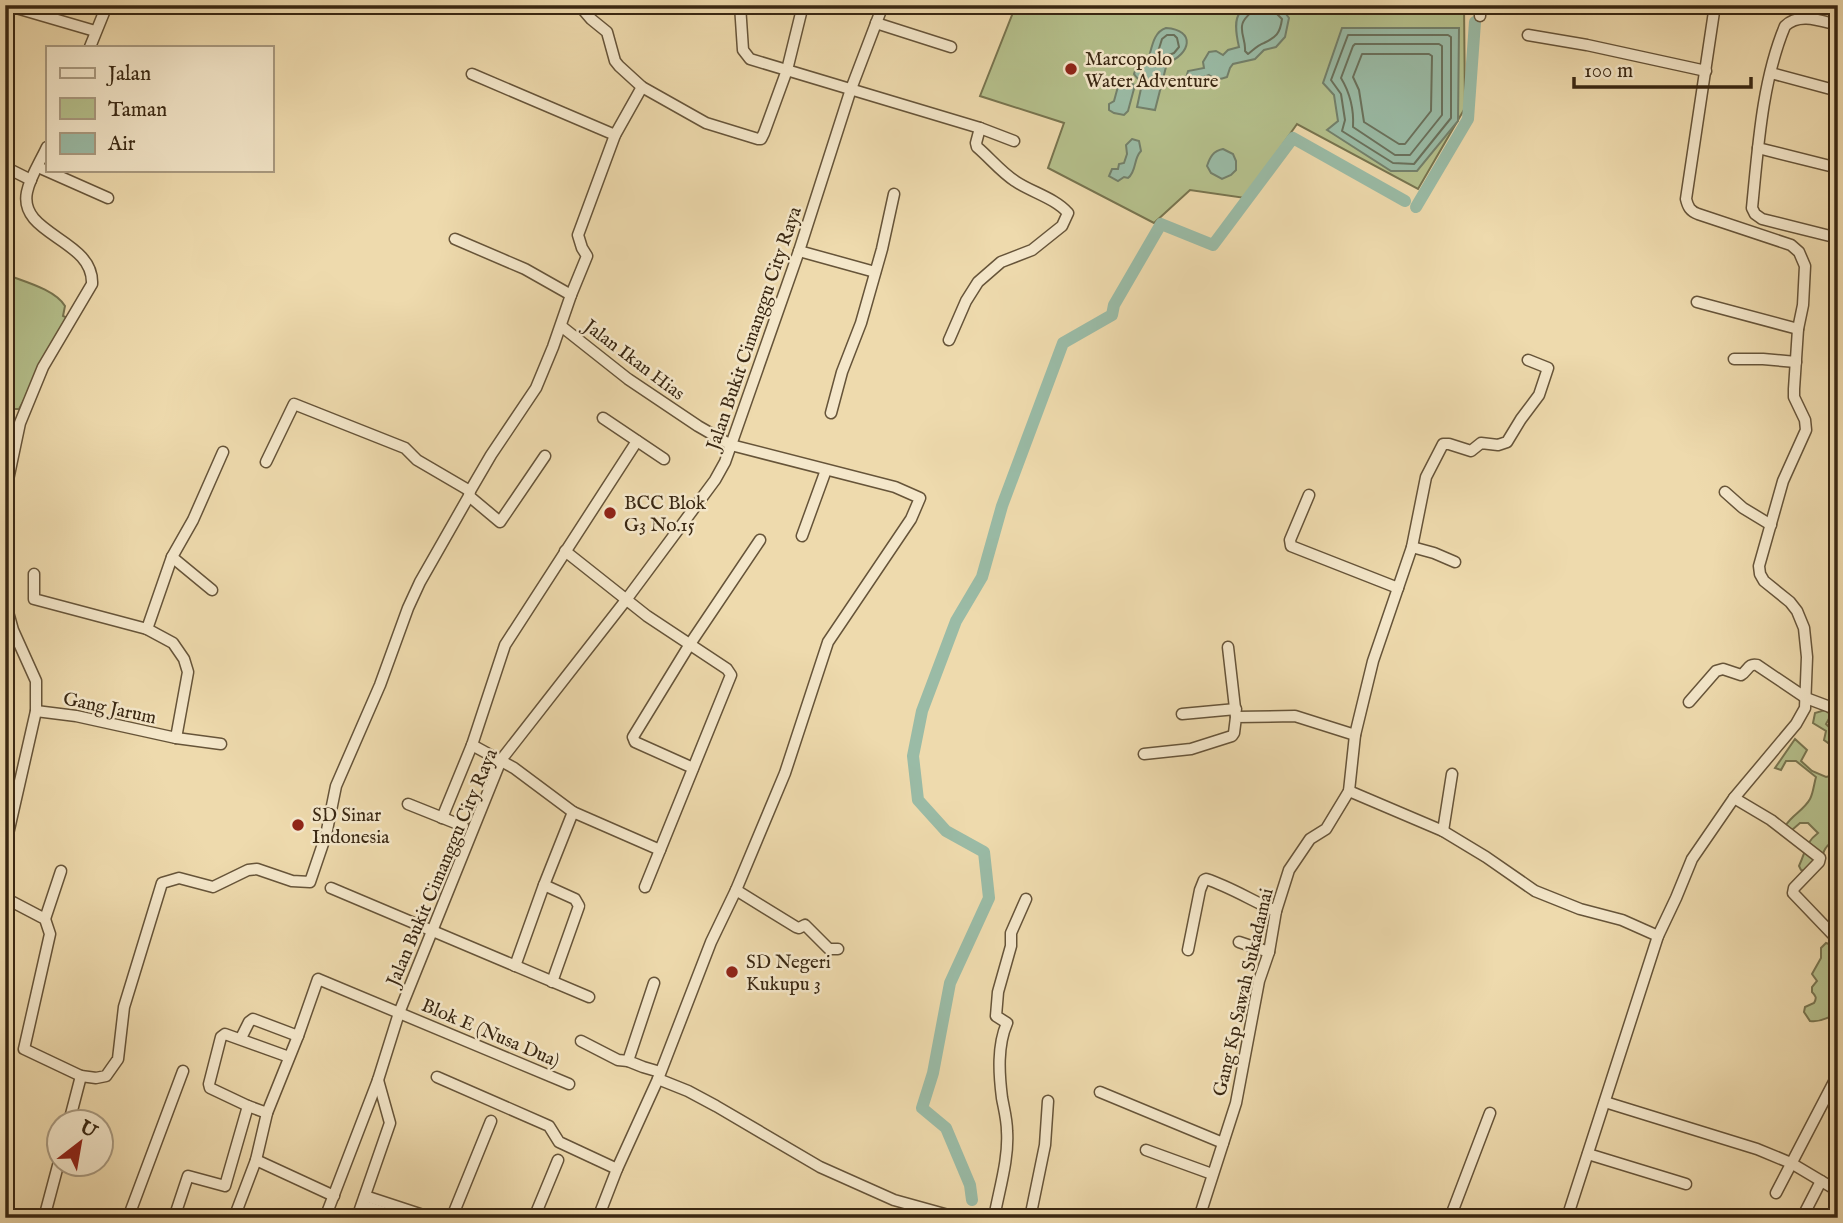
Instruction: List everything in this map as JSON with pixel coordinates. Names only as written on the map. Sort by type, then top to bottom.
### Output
[{"type":"street","points":[[6,5],[95,31]]},
{"type":"street","points":[[90,46],[107,5]]},
{"type":"street","points":[[579,5],[607,32],[615,61],[642,87],[706,123],[761,139],[787,70],[803,5]]},
{"type":"street","points":[[740,5],[744,54],[750,59],[981,128],[1014,141]]},
{"type":"street","name":"Jalan Bukit Cimanggu City Raya","points":[[325,1218],[378,1080],[399,1013],[501,760],[626,600],[726,463],[883,5]]},
{"type":"street","points":[[1567,1218],[1658,936],[1692,859],[1734,798],[1796,724],[1805,708],[1807,657],[1804,628],[1797,611],[1764,581],[1759,574],[1759,566],[1783,481],[1806,430],[1805,420],[1794,397],[1805,266],[1799,252],[1791,245],[1698,214],[1688,207],[1686,200],[1715,5]]},
{"type":"street","points":[[1838,25],[1806,18],[1790,21],[1785,26],[1770,73],[1752,208],[1762,219],[1838,238]]},
{"type":"street","points":[[876,23],[951,47]]},
{"type":"street","points":[[1528,35],[1706,71]]},
{"type":"street","points":[[1770,73],[1838,91]]},
{"type":"street","points":[[472,74],[615,135]]},
{"type":"street","name":"Jalan Ikan Hias","points":[[642,87],[615,135],[578,235],[587,256],[561,326],[628,379],[731,445],[895,487],[920,498],[911,519],[828,642],[785,773],[736,890]]},
{"type":"street","points":[[948,340],[978,282],[1001,262],[1032,250],[1062,226],[1068,214],[1004,174],[977,147],[981,128]]},
{"type":"street","points":[[1758,148],[1838,168]]},
{"type":"street","points":[[5,494],[20,424],[43,367],[92,284],[92,276],[83,259],[32,218],[26,206],[31,180],[46,150]]},
{"type":"street","points":[[5,167],[31,180]]},
{"type":"street","points":[[38,167],[46,171]]},
{"type":"street","points":[[49,172],[108,198]]},
{"type":"street","points":[[831,413],[842,372],[861,323],[894,194]]},
{"type":"street","points":[[455,239],[525,269],[571,295]]},
{"type":"street","points":[[799,251],[875,272]]},
{"type":"street","points":[[1697,302],[1798,329]]},
{"type":"street","points":[[61,871],[45,919],[50,934],[24,1049],[81,1076],[96,1078],[106,1076],[118,1059],[124,1007],[162,883],[179,878],[213,887],[248,870],[257,869],[292,881],[310,882],[326,835],[336,786],[380,685],[408,608],[491,455],[536,388],[561,326]]},
{"type":"street","points":[[1734,359],[1796,362]]},
{"type":"street","points":[[1528,360],[1548,368],[1539,395],[1507,442],[1498,445],[1481,443],[1468,451],[1443,444],[1426,477],[1412,547],[1373,661],[1355,735],[1349,791],[1443,831],[1535,891],[1580,909],[1622,920],[1658,936]]},
{"type":"street","points":[[266,462],[295,404],[405,448],[417,460],[470,493],[500,522],[545,456]]},
{"type":"street","points":[[603,418],[664,459]]},
{"type":"street","points":[[442,818],[472,745],[505,645],[637,441]]},
{"type":"street","points":[[147,629],[173,557],[193,520],[223,452]]},
{"type":"street","points":[[802,536],[826,470]]},
{"type":"street","points":[[1725,492],[1743,508],[1771,525]]},
{"type":"street","points":[[1309,495],[1290,540],[1291,546],[1398,588]]},
{"type":"street","points":[[693,768],[635,742],[633,737],[690,643],[760,540]]},
{"type":"street","points":[[1412,547],[1455,562]]},
{"type":"street","points":[[565,551],[626,600],[727,669],[731,675],[645,887]]},
{"type":"street","points":[[173,557],[212,590]]},
{"type":"street","name":"Gang Jarum","points":[[33,574],[34,599],[147,629],[173,643],[184,659],[188,672],[176,738]]},
{"type":"street","name":"Gang Jarum","points":[[5,593],[13,630],[36,681],[36,710],[5,847]]},
{"type":"street","points":[[1144,754],[1191,750],[1232,736],[1236,713],[1228,647]]},
{"type":"street","points":[[1689,702],[1716,671],[1723,669],[1741,675],[1751,664],[1757,665],[1805,698],[1838,710]]},
{"type":"street","name":"Gang Jarum","points":[[36,710],[176,738],[221,744]]},
{"type":"street","points":[[1182,714],[1295,716],[1355,735]]},
{"type":"street","points":[[472,745],[501,760],[573,812],[660,850]]},
{"type":"street","points":[[1443,831],[1452,774]]},
{"type":"street","name":"Gang Kp Sawah Sukadamai","points":[[1199,1218],[1236,1103],[1259,981],[1289,870],[1310,839],[1326,829],[1349,791]]},
{"type":"street","points":[[1734,798],[1754,808],[1820,858],[1794,888],[1793,893],[1838,940]]},
{"type":"street","points":[[408,804],[463,826]]},
{"type":"street","points":[[515,966],[573,812]]},
{"type":"street","points":[[1188,950],[1199,890],[1206,879],[1276,911]]},
{"type":"street","points":[[544,885],[575,898],[579,906],[552,982]]},
{"type":"street","points":[[331,888],[589,997]]},
{"type":"street","points":[[598,1218],[659,1076],[711,942],[736,890],[796,927],[805,925],[829,949],[838,948]]},
{"type":"street","points":[[5,898],[45,919]]},
{"type":"street","points":[[994,1218],[1007,1131],[1000,1069],[1002,1035],[1007,1023],[996,1016],[998,992],[1012,933],[1026,899]]},
{"type":"street","points":[[1239,942],[1269,952]]},
{"type":"street","name":"Blok E (Nusa Dua)","points":[[298,1036],[318,979],[569,1084]]},
{"type":"street","points":[[628,1061],[654,983]]},
{"type":"street","points":[[234,1218],[256,1160],[267,1112],[298,1036],[253,1019],[241,1038]]},
{"type":"street","points":[[267,1112],[212,1090],[209,1084],[222,1034],[241,1038],[289,1057]]},
{"type":"street","points":[[581,1041],[618,1060],[643,1067],[820,1167],[894,1200],[959,1218]]},
{"type":"street","points":[[128,1218],[183,1071]]},
{"type":"street","points":[[1776,1193],[1838,1074]]},
{"type":"street","points":[[73,1108],[81,1076]]},
{"type":"street","points":[[437,1077],[549,1126],[559,1142],[617,1169]]},
{"type":"street","points":[[357,1218],[390,1123],[378,1080]]},
{"type":"street","points":[[1100,1091],[1223,1143]]},
{"type":"street","points":[[1030,1218],[1045,1145],[1048,1101]]},
{"type":"street","points":[[1605,1101],[1757,1149],[1791,1163],[1838,1191]]},
{"type":"street","points":[[225,1186],[248,1106]]},
{"type":"street","points":[[1450,1218],[1490,1113]]},
{"type":"street","points":[[439,1218],[452,1218],[491,1121]]},
{"type":"street","points":[[1146,1150],[1213,1174]]},
{"type":"street","points":[[1588,1154],[1686,1185]]},
{"type":"street","points":[[256,1160],[334,1196]]},
{"type":"street","points":[[534,1218],[558,1160]]},
{"type":"street","points":[[174,1218],[188,1176],[244,1193]]},
{"type":"street","points":[[44,1218],[55,1178]]},
{"type":"street","points":[[1802,1218],[1821,1181]]},
{"type":"street","points":[[364,1200],[401,1218]]},
{"type":"street","points":[[389,1212],[432,1218]]},
{"type":"green space","points":[[1016,5],[1464,5],[1465,108],[1418,189],[1297,124],[1245,198],[1190,190],[1154,223],[1048,168],[1064,123],[980,96]]},
{"type":"green space","points":[[5,274],[54,295],[65,306],[63,316],[70,319],[19,409],[11,409],[10,416],[5,415]]},
{"type":"green space","points":[[1825,710],[1831,715],[1826,724],[1838,736],[1838,750],[1824,740],[1826,731],[1813,723],[1815,713]]},
{"type":"green space","points":[[1795,739],[1807,750],[1801,761],[1812,771],[1826,777],[1836,768],[1834,758],[1838,750],[1838,840],[1827,846],[1821,863],[1809,872],[1801,870],[1799,866],[1808,844],[1818,833],[1808,823],[1800,823],[1792,830],[1786,825],[1810,799],[1816,777],[1796,761],[1786,761],[1781,770],[1775,768]]},
{"type":"green space","points":[[1826,943],[1835,946],[1838,955],[1838,1015],[1810,1021],[1804,1012],[1805,1007],[1816,1000],[1812,987],[1817,981],[1812,974],[1821,958],[1821,948]]},
{"type":"water","points":[[1273,5],[1283,10],[1289,18],[1285,37],[1276,47],[1264,50],[1255,59],[1233,64],[1227,77],[1218,79],[1209,75],[1184,85],[1188,71],[1204,68],[1203,62],[1209,52],[1216,51],[1223,55],[1228,50],[1239,47],[1236,26],[1240,13],[1252,7]]},
{"type":"water","points":[[1166,28],[1182,33],[1187,43],[1181,54],[1167,63],[1155,110],[1137,107],[1142,84],[1134,74],[1136,68],[1148,60],[1158,33]]},
{"type":"water","points":[[1342,28],[1459,28],[1458,121],[1417,171],[1391,171],[1327,130],[1338,121],[1334,95],[1323,83]]},
{"type":"water","points":[[1120,79],[1135,85],[1128,111],[1124,115],[1109,110]]},
{"type":"water","points":[[1132,139],[1139,141],[1141,151],[1131,175],[1118,181],[1109,176],[1112,169],[1118,169],[1119,164],[1124,163],[1126,145]]},
{"type":"water","points":[[1223,149],[1233,154],[1236,170],[1222,179],[1211,173],[1207,166],[1212,155]]},
{"type":"waterway","points":[[1416,207],[1468,119],[1475,22]]},
{"type":"waterway","points":[[972,1200],[970,1185],[946,1128],[922,1108],[933,1073],[950,983],[989,898],[984,852],[946,831],[918,800],[913,756],[922,711],[956,621],[982,577],[1002,506],[1063,343],[1112,315],[1114,305],[1161,224],[1213,245],[1293,138],[1405,201]]},
{"type":"place","name":"Marcopolo Water Adventure","points":[[1071,69]]},
{"type":"place","name":"BCC Blok G3 No.15","points":[[610,513]]},
{"type":"place","name":"SD Sinar Indonesia","points":[[298,825]]},
{"type":"place","name":"SD Negeri Kukupu 3","points":[[732,972]]}]
